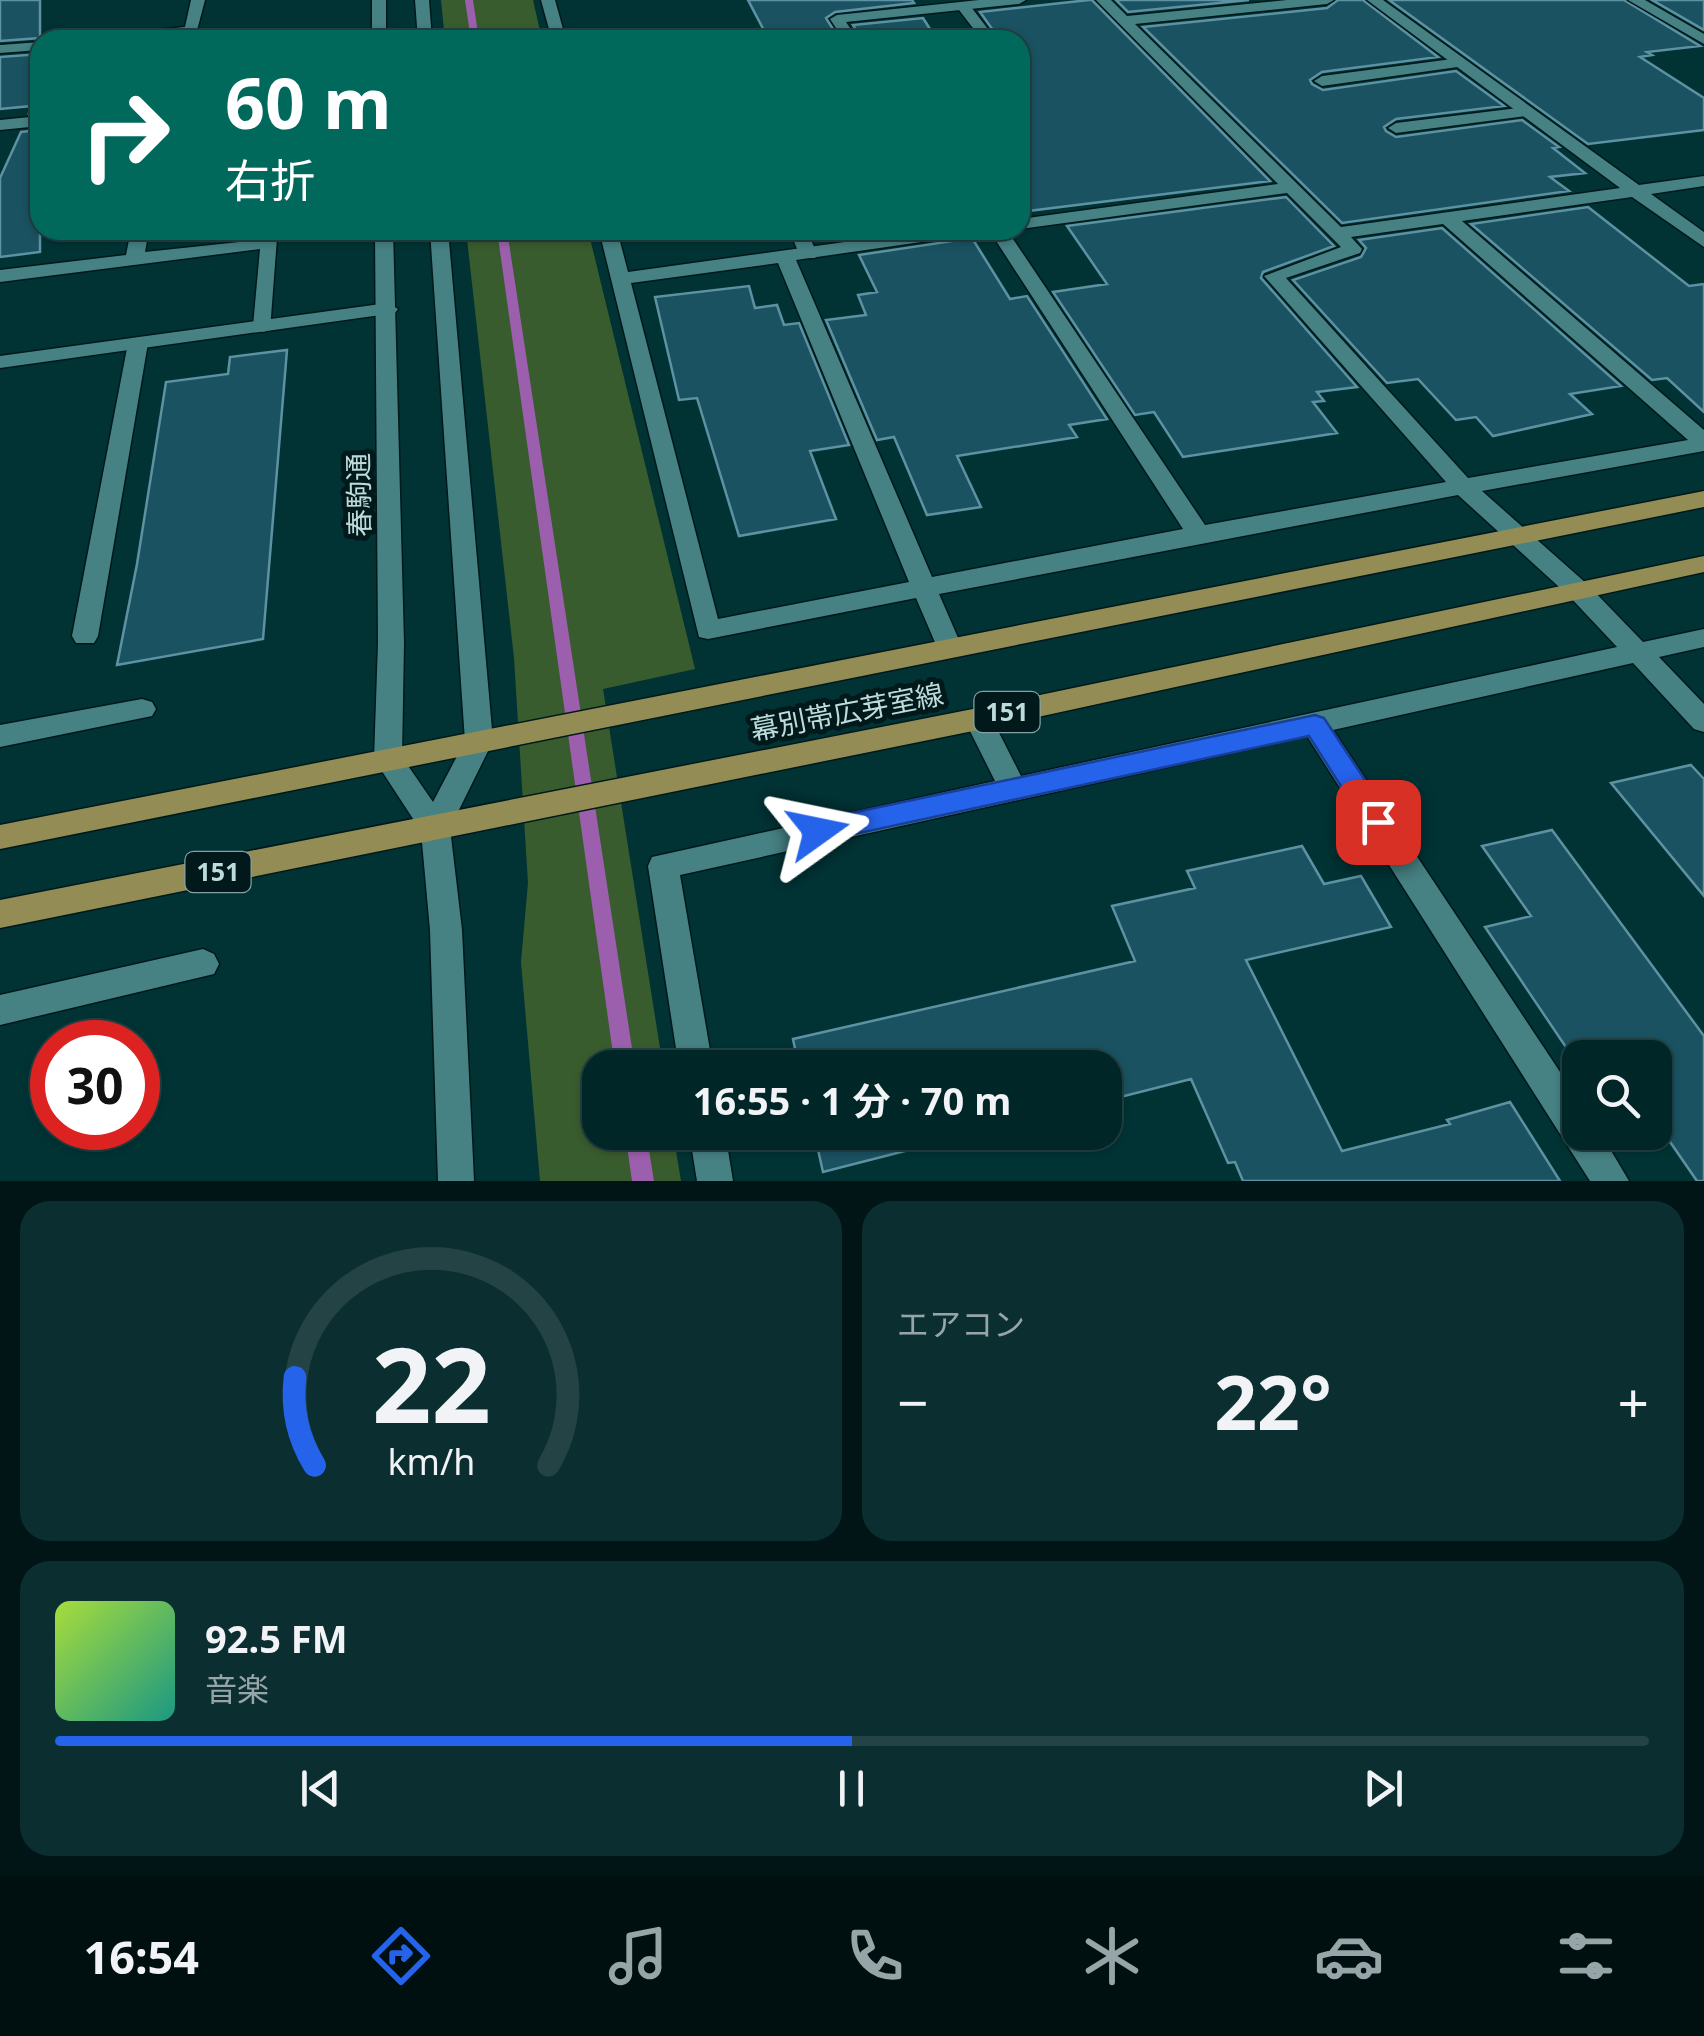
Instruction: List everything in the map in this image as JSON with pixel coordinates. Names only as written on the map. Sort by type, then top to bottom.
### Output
[{"type":"main road","name":"幕別帯広芽室線","points":[[0,836],[1704,500]]},
{"type":"main road","name":"幕別帯広芽室線","points":[[0,914],[978,719],[1704,564]]},
{"type":"street","points":[[191,30],[198,0]]},
{"type":"street","points":[[379,0],[379,30]]},
{"type":"street","points":[[422,0],[424,30]]},
{"type":"street","points":[[548,0],[556,30]]},
{"type":"street","points":[[844,30],[837,19],[1019,0]]},
{"type":"street","points":[[1103,0],[1353,249],[1274,276],[1466,489],[1578,590],[1704,721]]},
{"type":"street","points":[[1124,21],[1327,0]]},
{"type":"street","points":[[1374,0],[1704,242]]},
{"type":"street","points":[[1635,0],[1704,40]]},
{"type":"street","points":[[963,6],[982,30]]},
{"type":"street","points":[[0,50],[30,47]]},
{"type":"street","points":[[1322,81],[1460,63]]},
{"type":"street","points":[[1396,128],[1527,112]]},
{"type":"street","points":[[0,125],[30,122]]},
{"type":"street","points":[[1339,233],[1704,181]]},
{"type":"street","points":[[1030,223],[1290,187]]},
{"type":"street","points":[[1449,220],[1704,443]]},
{"type":"street","points":[[134,259],[138,240]]},
{"type":"street","name":"春駒通","points":[[385,240],[391,643],[388,759]]},
{"type":"street","points":[[435,828],[479,741],[440,240]]},
{"type":"street","points":[[611,240],[708,630],[1199,534],[1466,489],[1704,443]]},
{"type":"street","points":[[797,240],[796,255],[949,647]]},
{"type":"street","points":[[621,279],[900,240]]},
{"type":"street","points":[[1005,240],[1199,534]]},
{"type":"street","points":[[0,276],[270,242],[263,326]]},
{"type":"street","points":[[0,362],[388,308]]},
{"type":"street","points":[[86,636],[138,343]]},
{"type":"street","points":[[693,1050],[663,866],[1704,638]]},
{"type":"street","points":[[0,736],[142,709]]},
{"type":"street","points":[[978,719],[1012,788]]},
{"type":"street","points":[[1315,724],[1611,1181]]},
{"type":"street","points":[[388,759],[435,828],[446,930],[456,1181]]},
{"type":"street","points":[[0,1010],[203,964]]},
{"type":"street","points":[[710,1150],[716,1181]]},
{"type":"green space","points":[[441,0],[533,0],[540,30],[444,30]]},
{"type":"green space","points":[[467,240],[590,240],[695,669],[603,689],[660,1050],[582,1050],[582,1150],[676,1150],[681,1181],[540,1181],[521,962],[528,883],[514,658]]},
{"type":"building","points":[[0,0],[40,0],[40,30],[30,30],[30,39],[0,41]]},
{"type":"building","points":[[748,0],[914,3],[835,12],[826,18],[834,30],[764,30]]},
{"type":"building","points":[[1092,0],[1270,181],[1030,211],[1030,30],[993,30],[980,12]]},
{"type":"building","points":[[1116,0],[1249,0],[1128,12]]},
{"type":"building","points":[[1338,0],[1363,0],[1438,57],[1322,72],[1310,80],[1312,84],[1323,90],[1456,71],[1504,106],[1396,119],[1384,127],[1386,131],[1396,137],[1522,120],[1559,147],[1553,148],[1585,173],[1550,177],[1569,191],[1342,223],[1143,27],[1327,8]]},
{"type":"building","points":[[1389,0],[1624,0],[1700,46],[1647,52],[1652,55],[1640,57],[1704,98],[1704,130],[1588,144]]},
{"type":"building","points":[[1652,0],[1704,0],[1704,30]]},
{"type":"building","points":[[923,18],[931,30],[856,30],[853,25]]},
{"type":"building","points":[[30,55],[30,106],[0,109],[0,57]]},
{"type":"building","points":[[30,131],[30,240],[40,240],[40,252],[0,257],[0,178],[21,132]]},
{"type":"building","points":[[1286,197],[1334,246],[1263,272],[1261,278],[1357,387],[1317,392],[1324,401],[1313,402],[1337,433],[1183,457],[1154,412],[1135,415],[1053,292],[1107,284],[1067,226]]},
{"type":"building","points":[[1588,207],[1689,286],[1704,284],[1704,412],[1667,378],[1652,380],[1471,224]]},
{"type":"building","points":[[1442,228],[1621,386],[1570,394],[1592,414],[1493,436],[1476,417],[1456,420],[1418,379],[1387,383],[1293,280],[1361,257],[1366,248],[1359,240]]},
{"type":"building","points":[[973,240],[1010,299],[1027,296],[1107,419],[1069,425],[1077,437],[957,456],[981,507],[927,515],[894,437],[877,440],[826,320],[866,315],[858,295],[877,292],[859,255]]},
{"type":"building","points":[[749,286],[755,308],[777,305],[784,325],[799,323],[849,445],[810,451],[836,519],[739,536],[697,398],[679,400],[655,297]]},
{"type":"building","points":[[287,350],[263,639],[117,665],[166,382],[228,374],[230,357]]},
{"type":"building","points":[[1691,765],[1704,779],[1704,896],[1611,783]]},
{"type":"building","points":[[1552,830],[1704,1036],[1704,1181],[1697,1181],[1672,1145],[1672,1040],[1562,1041],[1485,927],[1531,916],[1482,846]]},
{"type":"building","points":[[1302,846],[1324,884],[1361,876],[1391,927],[1246,960],[1342,1151],[1450,1124],[1447,1120],[1510,1102],[1560,1181],[1243,1181],[1235,1162],[1228,1163],[1191,1079],[1122,1097],[1122,1050],[795,1050],[793,1039],[1135,961],[1112,906],[1195,888],[1187,871]]},
{"type":"building","points":[[818,1150],[909,1150],[823,1172]]},
{"type":"waterway","points":[[469,0],[474,30]]},
{"type":"waterway","points":[[503,240],[622,1050]]},
{"type":"waterway","points":[[638,1150],[643,1181]]},
{"type":"route","points":[[818,831],[1315,724],[1378,822]]}]
